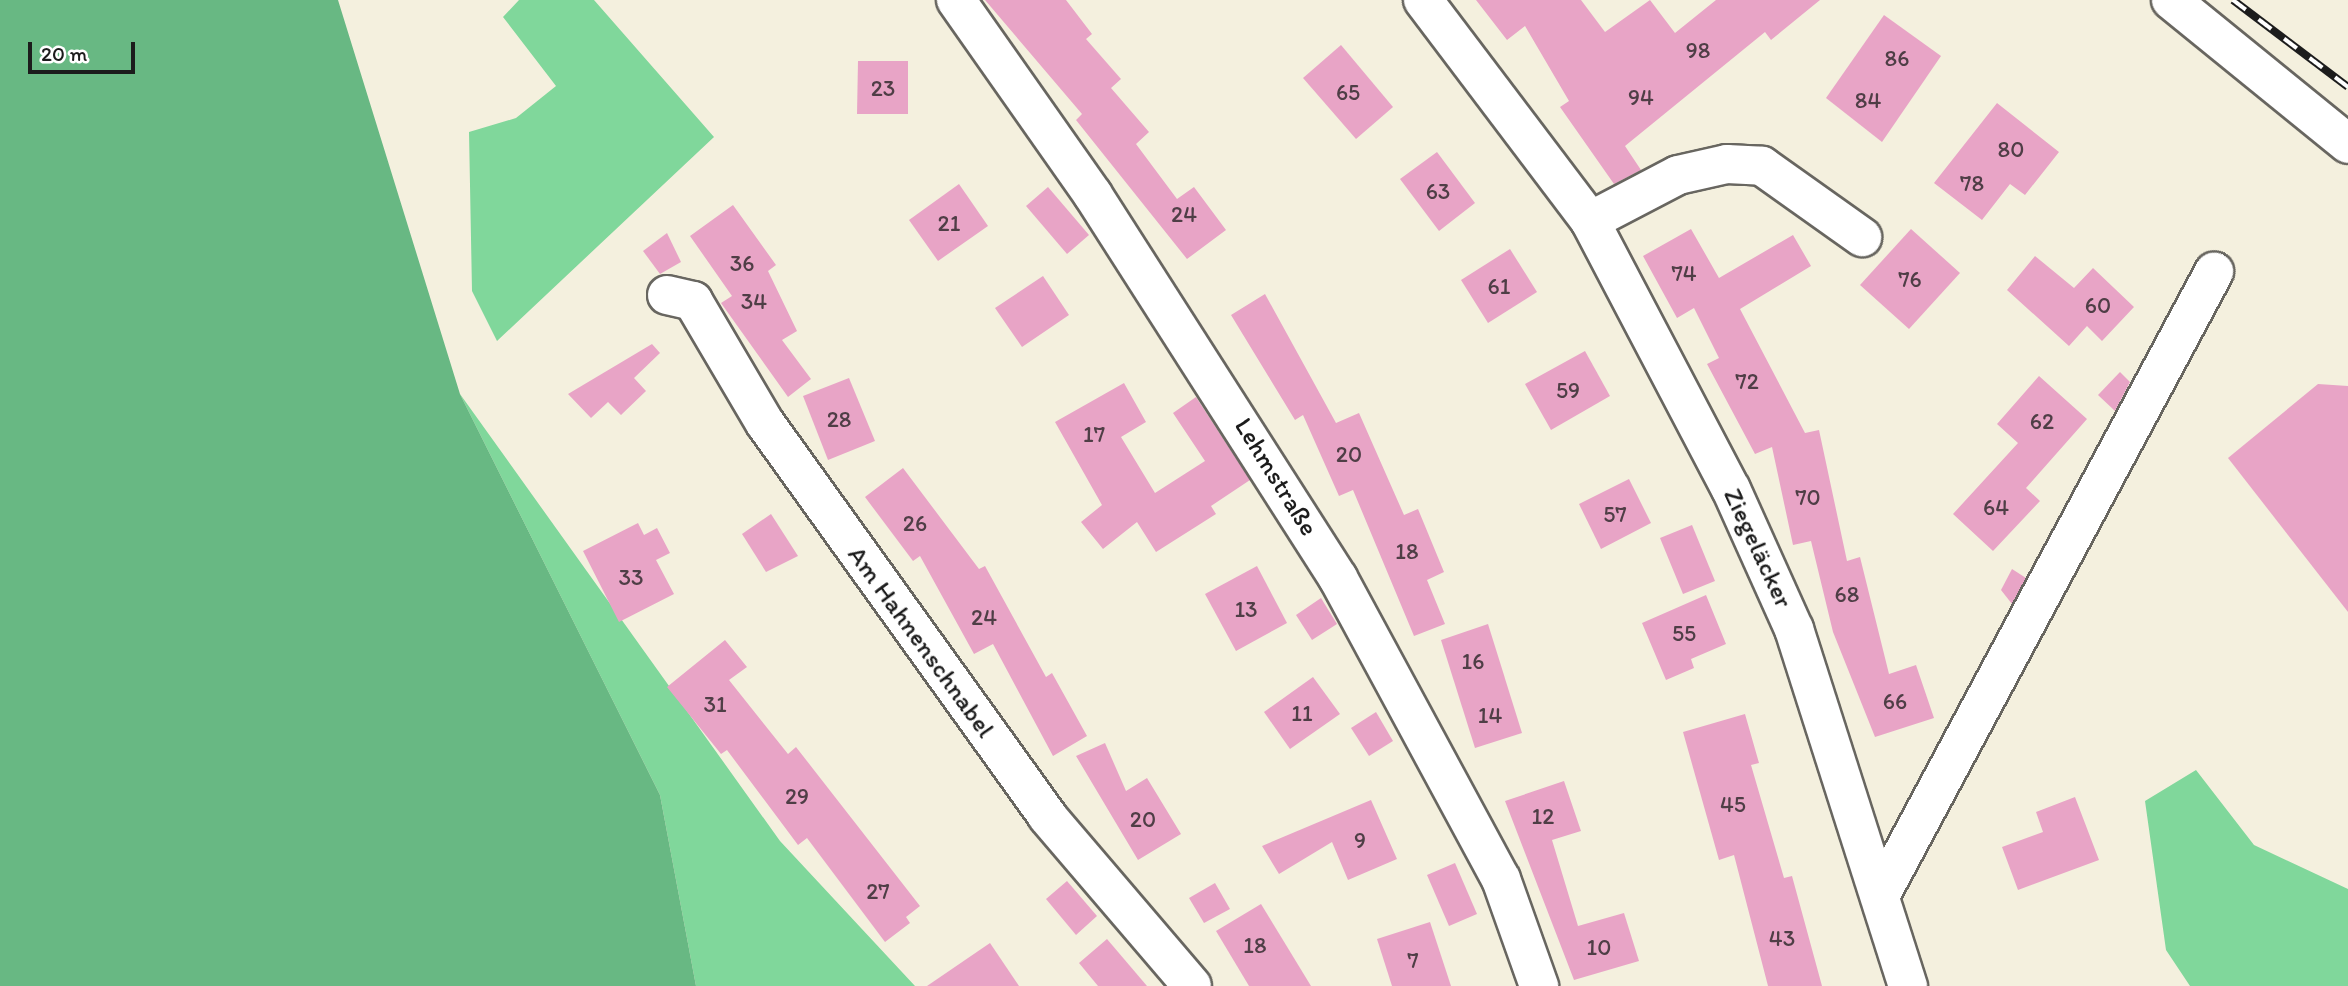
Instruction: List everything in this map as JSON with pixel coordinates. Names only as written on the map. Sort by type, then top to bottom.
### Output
[{"type":"street","name":"Lehmstraße","points":[[956,0],[1093,195],[1338,578],[1502,879],[1539,986]]},
{"type":"street","name":"Ziegeläcker","points":[[1423,0],[1590,221],[1664,355],[1794,629],[1881,894],[1908,986]]},
{"type":"street","points":[[2171,0],[2348,144]]},
{"type":"street","points":[[1590,221],[1678,175],[1727,164],[1762,166],[1862,237]]},
{"type":"street","points":[[1881,894],[2214,272]]},
{"type":"street","name":"Am Hahnenschnabel","points":[[667,295],[693,301],[765,423],[1046,816],[1192,986]]},
{"type":"green space","points":[[0,0],[338,0],[460,394],[660,795],[696,986],[0,986]]},
{"type":"green space","points":[[519,0],[594,0],[714,137],[497,341],[472,291],[469,132],[516,118],[556,86],[503,17]]},
{"type":"green space","points":[[460,394],[780,841],[915,986],[696,986],[660,795]]},
{"type":"green space","points":[[2196,770],[2254,845],[2348,889],[2348,986],[2190,986],[2166,950],[2145,801]]},
{"type":"building","points":[[985,0],[1066,0],[1092,34],[1086,39],[1121,79],[1111,88],[1149,132],[1136,144],[1177,199],[1194,187],[1226,230],[1187,259],[1076,120],[1082,114]]},
{"type":"building","points":[[1476,0],[1581,0],[1605,32],[1650,0],[1675,33],[1716,0],[1820,0],[1771,40],[1765,32],[1625,146],[1641,170],[1614,184],[1560,107],[1569,101],[1525,26],[1507,40]]},
{"type":"building","points":[[1884,15],[1941,56],[1882,142],[1826,98]]},
{"type":"building","points":[[1341,45],[1393,107],[1356,139],[1303,78]]},
{"type":"building","points":[[858,61],[908,61],[908,114],[857,114]]},
{"type":"building","points":[[1997,103],[2059,152],[2025,195],[2010,184],[1982,220],[1934,183]]},
{"type":"building","points":[[1437,152],[1475,203],[1439,231],[1400,179]]},
{"type":"building","points":[[959,184],[988,226],[938,261],[909,220]]},
{"type":"building","points":[[1048,187],[1089,235],[1067,254],[1026,206]]},
{"type":"building","points":[[733,205],[776,265],[768,271],[797,331],[782,340],[811,379],[788,397],[721,303],[732,296],[690,236]]},
{"type":"building","points":[[1691,229],[1719,278],[1793,235],[1811,266],[1740,309],[1805,433],[1819,430],[1847,561],[1860,557],[1889,674],[1916,665],[1934,718],[1875,737],[1833,632],[1811,541],[1793,545],[1772,447],[1755,454],[1707,364],[1719,358],[1694,308],[1677,318],[1643,256]]},
{"type":"building","points":[[1911,229],[1960,273],[1909,329],[1860,285]]},
{"type":"building","points":[[667,233],[681,262],[660,274],[643,251]]},
{"type":"building","points":[[1510,249],[1537,292],[1488,323],[1461,280]]},
{"type":"building","points":[[2035,256],[2074,288],[2093,268],[2134,307],[2102,341],[2087,326],[2069,346],[2007,290]]},
{"type":"building","points":[[1043,276],[1069,315],[1022,347],[995,308]]},
{"type":"building","points":[[1265,294],[1336,423],[1359,413],[1404,515],[1418,509],[1444,572],[1427,580],[1445,624],[1414,636],[1353,490],[1339,496],[1303,415],[1295,420],[1231,315]]},
{"type":"building","points":[[652,344],[660,353],[634,378],[646,391],[621,415],[608,402],[591,418],[568,394]]},
{"type":"building","points":[[1585,351],[1610,396],[1551,430],[1525,384]]},
{"type":"building","points":[[2120,372],[2130,382],[2115,411],[2098,395]]},
{"type":"building","points":[[2039,376],[2087,419],[2026,488],[2040,501],[1993,551],[1953,514],[2018,443],[1997,424]]},
{"type":"building","points":[[849,378],[875,441],[828,460],[803,396]]},
{"type":"building","points":[[1124,383],[1146,422],[1121,437],[1155,493],[1205,461],[1173,413],[1196,397],[1250,480],[1211,506],[1216,514],[1156,552],[1137,522],[1103,549],[1081,522],[1102,505],[1055,422]]},
{"type":"building","points":[[2318,384],[2348,386],[2348,612],[2228,458]]},
{"type":"building","points":[[903,468],[979,569],[985,566],[1046,677],[1052,673],[1087,736],[1053,756],[993,644],[974,654],[920,556],[913,561],[865,497]]},
{"type":"building","points":[[1629,479],[1651,523],[1601,549],[1579,504]]},
{"type":"building","points":[[771,514],[798,556],[766,572],[742,534]]},
{"type":"building","points":[[638,523],[644,535],[657,528],[670,553],[656,560],[674,594],[619,622],[583,551]]},
{"type":"building","points":[[1692,525],[1715,581],[1683,594],[1660,538]]},
{"type":"building","points":[[1257,566],[1287,623],[1236,651],[1205,594]]},
{"type":"building","points":[[2012,569],[2026,578],[2012,604],[2001,590]]},
{"type":"building","points":[[1706,595],[1726,644],[1691,659],[1694,668],[1666,680],[1642,623]]},
{"type":"building","points":[[1321,598],[1337,624],[1312,640],[1296,615]]},
{"type":"building","points":[[1488,624],[1522,733],[1475,748],[1441,640]]},
{"type":"building","points":[[725,640],[747,667],[729,680],[788,754],[796,747],[920,906],[906,917],[910,923],[885,942],[807,838],[798,845],[727,750],[721,754],[667,687]]},
{"type":"building","points":[[1313,677],[1340,714],[1290,749],[1264,712]]},
{"type":"building","points":[[1376,712],[1393,741],[1369,756],[1351,728]]},
{"type":"building","points":[[1745,714],[1759,763],[1751,765],[1784,878],[1792,876],[1822,986],[1768,986],[1734,855],[1719,860],[1683,732]]},
{"type":"building","points":[[1105,743],[1126,791],[1147,778],[1181,834],[1138,860],[1076,756]]},
{"type":"building","points":[[1564,781],[1581,831],[1552,840],[1578,926],[1624,913],[1639,961],[1574,980],[1505,801]]},
{"type":"building","points":[[2075,797],[2099,860],[2018,890],[2002,847],[2043,832],[2036,812]]},
{"type":"building","points":[[1371,800],[1397,859],[1348,880],[1332,842],[1279,874],[1262,846]]},
{"type":"building","points":[[1455,863],[1477,914],[1449,926],[1427,875]]},
{"type":"building","points":[[1067,881],[1097,916],[1076,935],[1046,899]]},
{"type":"building","points":[[1215,883],[1230,909],[1204,923],[1189,898]]},
{"type":"building","points":[[1261,904],[1311,986],[1249,986],[1216,931]]},
{"type":"building","points":[[1430,922],[1451,986],[1392,986],[1377,939]]},
{"type":"building","points":[[1107,939],[1147,986],[1098,986],[1079,963]]},
{"type":"building","points":[[990,943],[1019,986],[927,986]]},
{"type":"railway","points":[[2233,0],[2348,87]]}]
